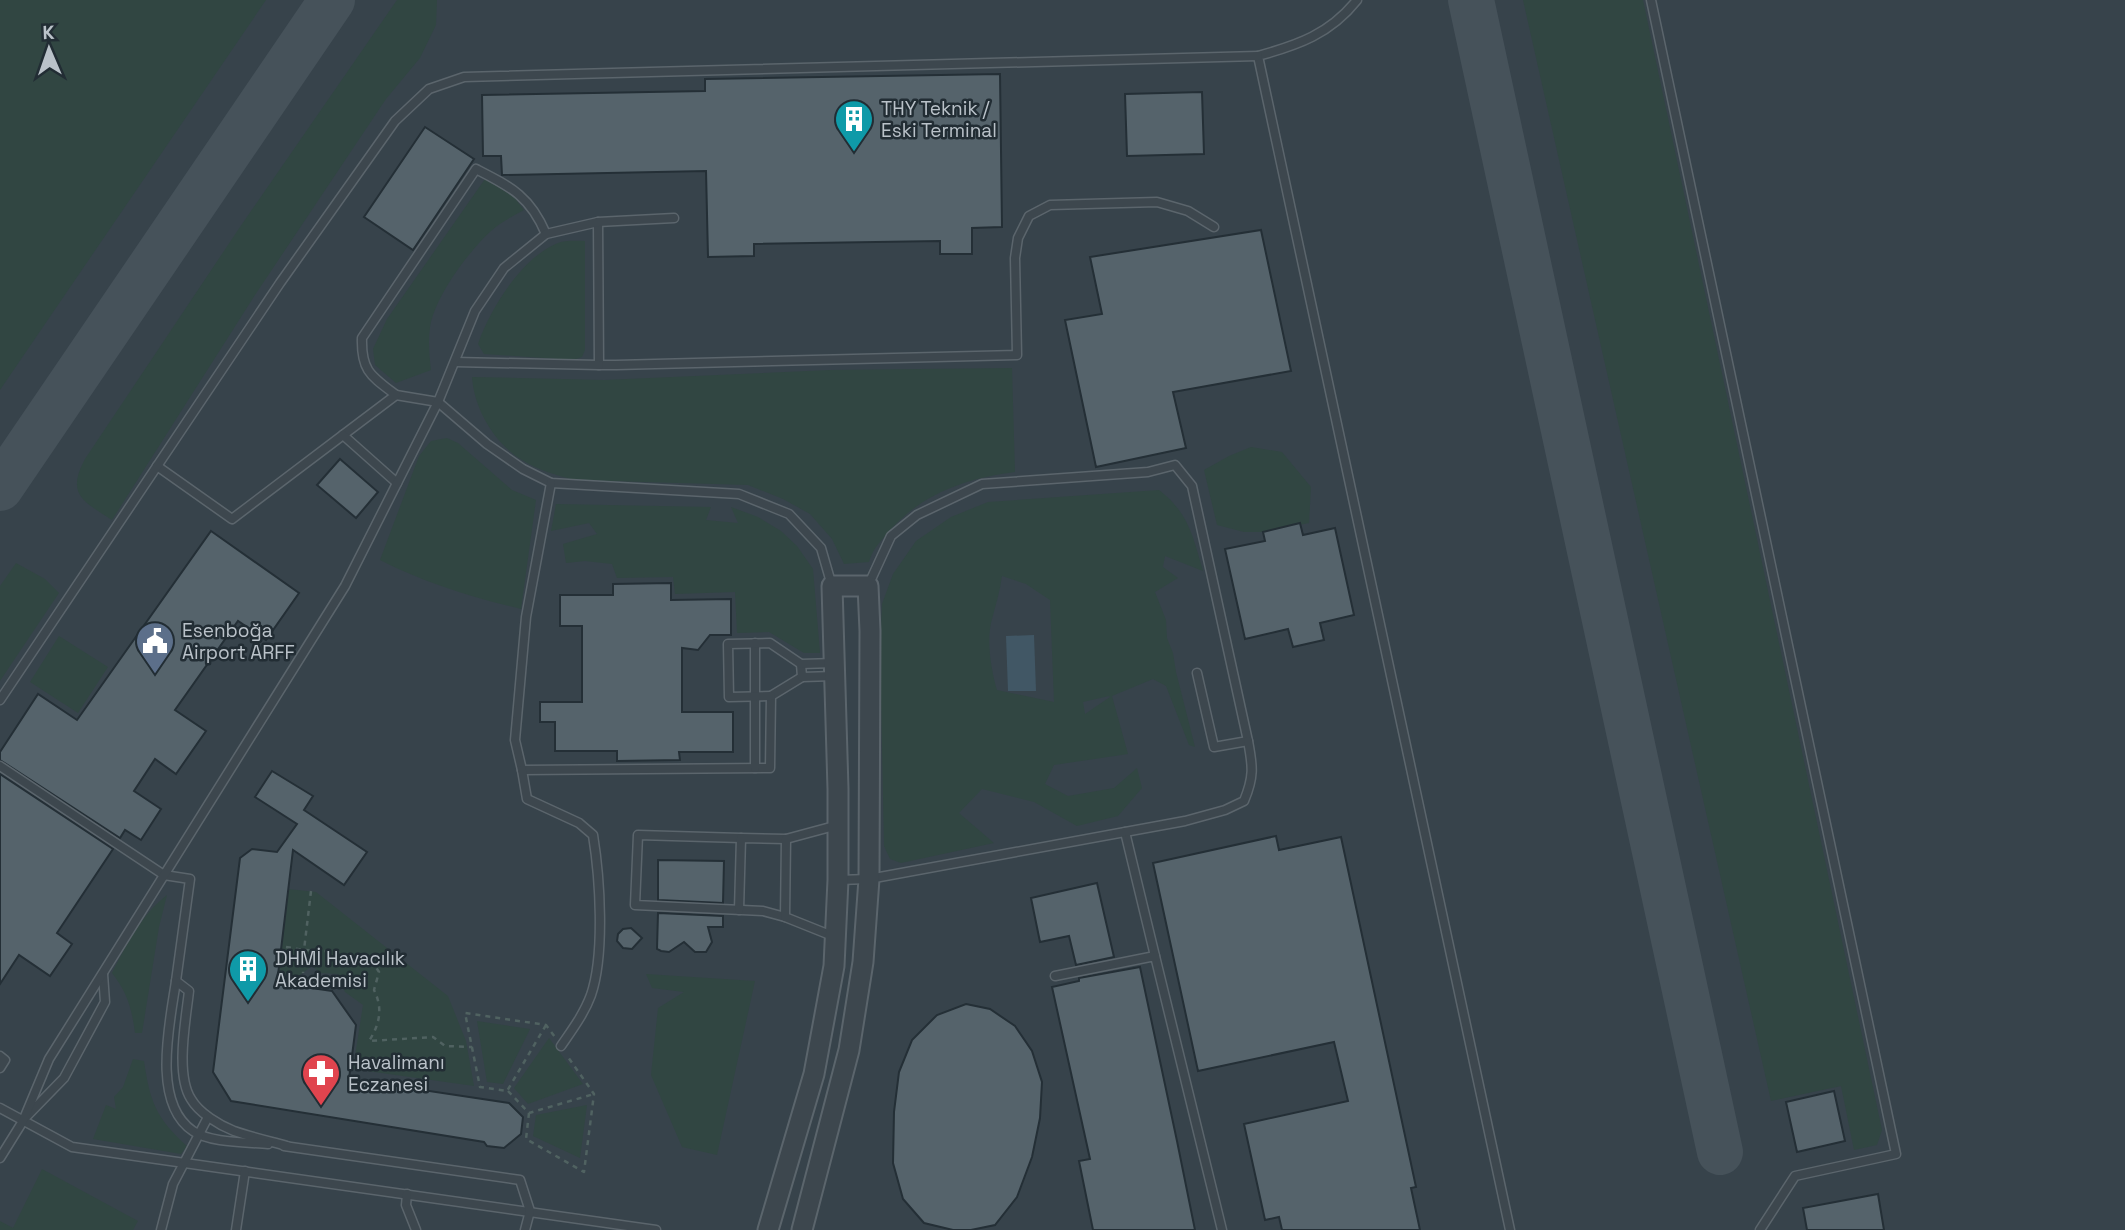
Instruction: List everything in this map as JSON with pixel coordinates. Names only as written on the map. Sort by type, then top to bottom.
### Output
[{"type":"street","points":[[768,1230],[814,1074],[834,966],[838,825],[832,586],[867,586],[870,631],[869,879],[863,962],[849,1050],[802,1230]]},
{"type":"lane","points":[[0,699],[279,283],[396,121],[429,89],[464,77],[1258,56],[1292,46],[1325,31],[1348,12],[1357,0]]},
{"type":"lane","points":[[1651,0],[1896,1154],[1795,1176],[1760,1230]]},
{"type":"lane","points":[[1258,56],[1510,1230]]},
{"type":"lane","points":[[546,234],[529,202],[501,182],[476,169],[362,338],[361,359],[372,377],[396,395],[438,402],[496,451],[551,483],[739,494],[789,514],[821,548],[832,586]]},
{"type":"lane","points":[[455,362],[599,365],[1017,355],[1016,258],[1018,238],[1029,216],[1050,205],[1157,202],[1188,211],[1214,227]]},
{"type":"lane","points":[[0,1158],[23,1121],[49,1059],[345,586],[438,402],[475,311],[504,268],[546,234],[597,222],[674,218]]},
{"type":"lane","points":[[597,222],[599,365]]},
{"type":"lane","points":[[157,466],[232,519],[396,395]]},
{"type":"lane","points":[[342,435],[397,482]]},
{"type":"lane","points":[[838,880],[869,879],[1125,832],[1225,810],[1244,802],[1254,768],[1192,486],[1175,464],[1148,472],[982,484],[917,515],[891,536],[867,586]]},
{"type":"lane","points":[[551,483],[526,617],[515,740],[527,799],[579,823],[593,835],[598,862],[599,967],[584,1012],[561,1046]]},
{"type":"lane","points":[[755,643],[755,768]]},
{"type":"lane","points":[[770,643],[801,664],[835,670],[802,677],[771,696],[729,697],[729,644],[770,643]]},
{"type":"lane","points":[[801,664],[802,677]]},
{"type":"lane","points":[[1197,673],[1214,747],[1248,741]]},
{"type":"lane","points":[[522,771],[770,768],[771,696]]},
{"type":"lane","points":[[0,766],[164,875],[190,880],[166,1058],[170,1094],[178,1116],[192,1131],[222,1140],[287,1146],[520,1180],[530,1211],[524,1230]]},
{"type":"lane","points":[[835,937],[763,911],[635,905],[638,835],[786,839],[838,825]]},
{"type":"lane","points":[[1125,832],[1222,1230]]},
{"type":"lane","points":[[739,910],[741,838]]},
{"type":"lane","points":[[785,918],[786,839]]},
{"type":"lane","points":[[1055,976],[1155,956]]},
{"type":"lane","points":[[23,1121],[64,1078],[70,1067],[105,1002],[103,974]]},
{"type":"lane","points":[[176,981],[189,990],[182,1050],[185,1081],[190,1098],[208,1116],[232,1130],[287,1146]]},
{"type":"lane","points":[[0,1056],[5,1060],[0,1068]]},
{"type":"lane","points":[[0,1108],[72,1147],[656,1230]]},
{"type":"lane","points":[[161,1230],[173,1184],[208,1116]]},
{"type":"lane","points":[[236,1230],[244,1171]]},
{"type":"lane","points":[[407,1194],[406,1205],[416,1230]]},
{"type":"path","points":[[303,973],[311,891]]},
{"type":"path","points":[[286,947],[320,953],[331,950],[341,952],[355,964],[365,961],[374,964],[379,972],[374,990],[380,1001],[380,1015],[376,1030],[369,1041],[433,1037],[445,1046],[472,1047]]},
{"type":"path","points":[[466,1013],[547,1025],[594,1094],[584,1172],[526,1139],[529,1113],[507,1091],[480,1087],[466,1013]]},
{"type":"path","points":[[507,1091],[547,1025]]},
{"type":"path","points":[[529,1113],[594,1094]]},
{"type":"shaded area","points":[[0,0],[2125,0],[2125,1230],[0,1230]]},
{"type":"green space","points":[[0,0],[266,0],[0,390]]},
{"type":"green space","points":[[397,0],[437,0],[436,25],[420,58],[386,99],[255,295],[112,520],[80,496],[77,481],[85,459],[240,227]]},
{"type":"green space","points":[[1523,0],[1643,0],[1882,1130],[1877,1145],[1854,1150],[1841,1086],[1771,1101]]},
{"type":"green space","points":[[485,179],[514,197],[524,210],[499,225],[483,239],[443,293],[430,328],[431,370],[396,383],[375,365],[373,349],[387,319]]},
{"type":"green space","points":[[585,241],[585,350],[582,357],[573,360],[484,354],[478,344],[483,330],[499,300],[520,272],[545,250],[558,243]]},
{"type":"green space","points":[[1012,368],[1015,472],[961,484],[928,499],[899,521],[878,545],[869,562],[844,564],[832,539],[810,514],[783,499],[748,485],[574,480],[528,464],[512,453],[495,435],[477,401],[472,377],[604,380],[830,370]]},
{"type":"green space","points":[[447,438],[458,443],[512,490],[536,500],[521,609],[449,589],[380,560],[419,456],[431,441]]},
{"type":"green space","points":[[1251,447],[1282,452],[1311,487],[1309,523],[1263,532],[1244,532],[1217,525],[1204,470]]},
{"type":"green space","points":[[1159,490],[1177,508],[1188,526],[1203,571],[1165,556],[1163,567],[1178,578],[1155,592],[1166,620],[1167,638],[1195,747],[1189,745],[1166,686],[1153,679],[1112,696],[1128,754],[1054,765],[1045,784],[1068,796],[1114,788],[1137,768],[1142,788],[1118,816],[1077,826],[1034,802],[982,789],[959,813],[994,843],[901,863],[890,859],[884,846],[880,649],[882,604],[893,574],[916,541],[951,517],[988,502]],"holes":[[[1002,576],[1026,584],[1050,600],[1054,702],[997,690],[991,664],[989,636]],[[1110,697],[1085,714],[1083,702]]]},
{"type":"green space","points":[[556,504],[711,507],[706,520],[738,523],[731,507],[758,517],[781,531],[797,546],[813,569],[820,653],[804,653],[769,632],[737,633],[735,592],[675,594],[673,577],[617,578],[612,564],[585,561],[566,563],[563,544],[597,534],[589,523],[551,531]]},
{"type":"green space","points":[[16,563],[45,579],[59,593],[0,681],[0,586]]},
{"type":"green space","points":[[59,636],[108,667],[78,713],[30,682]]},
{"type":"green space","points":[[288,889],[316,892],[448,996],[466,1041],[474,1086],[353,1069],[363,1005],[345,992],[338,974],[321,973],[312,966],[296,978],[278,974]]},
{"type":"green space","points":[[167,895],[159,927],[142,1033],[135,1033],[128,1001],[112,973],[142,921]]},
{"type":"green space","points":[[646,974],[755,981],[717,1155],[682,1147],[651,1075],[658,1008],[684,992],[652,988]]},
{"type":"green space","points":[[477,1021],[530,1029],[503,1084],[487,1082]]},
{"type":"green space","points":[[549,1038],[583,1084],[528,1104],[514,1088]]},
{"type":"green space","points":[[133,1059],[144,1061],[152,1099],[161,1118],[187,1146],[181,1154],[93,1139],[106,1105],[116,1109],[114,1097],[123,1087]]},
{"type":"green space","points":[[587,1105],[580,1158],[533,1136],[536,1115]]},
{"type":"green space","points":[[42,1169],[138,1221],[133,1230],[0,1230],[0,1221],[13,1228]]},
{"type":"water","points":[[1034,635],[1036,691],[1008,691],[1006,636]]},
{"type":"building","name":"THY Teknik / Eski Terminal","points":[[1000,74],[1002,227],[972,228],[972,254],[940,254],[940,241],[754,244],[754,256],[708,257],[706,171],[502,175],[501,156],[483,156],[482,95],[705,91],[705,79]]},
{"type":"building","points":[[1202,92],[1204,154],[1127,156],[1125,94]]},
{"type":"building","points":[[425,127],[474,159],[413,250],[364,217]]},
{"type":"building","points":[[1261,230],[1291,371],[1173,392],[1186,448],[1096,467],[1065,320],[1102,314],[1090,257]]},
{"type":"building","points":[[340,459],[378,492],[356,518],[317,485]]},
{"type":"building","points":[[1300,523],[1303,535],[1335,528],[1354,615],[1320,623],[1324,640],[1293,647],[1288,629],[1245,639],[1225,549],[1265,541],[1263,532]]},
{"type":"building","name":"Esenboğa Airport ARFF","points":[[211,531],[299,593],[266,640],[238,621],[175,710],[206,731],[176,774],[155,759],[134,791],[161,809],[141,840],[125,830],[120,838],[0,760],[0,752],[38,694],[77,720]]},
{"type":"building","points":[[671,583],[671,600],[731,599],[731,635],[710,635],[698,650],[682,648],[682,712],[733,712],[733,752],[679,752],[680,760],[617,761],[617,751],[555,751],[555,722],[540,722],[540,702],[582,702],[582,626],[560,626],[560,595],[613,595],[613,584]]},
{"type":"building","name":"DHMİ Havacılık Akademisi","points":[[272,771],[313,796],[304,810],[367,852],[344,885],[293,850],[277,983],[332,991],[356,1025],[349,1079],[509,1103],[523,1117],[521,1134],[504,1148],[487,1146],[484,1142],[231,1101],[213,1072],[240,858],[252,849],[277,852],[297,824],[255,797]]},
{"type":"building","points":[[0,774],[113,849],[57,933],[72,944],[50,976],[19,955],[0,984]]},
{"type":"building","points":[[1276,836],[1279,850],[1341,837],[1416,1187],[1411,1188],[1420,1230],[1282,1230],[1279,1217],[1265,1220],[1244,1124],[1348,1101],[1334,1042],[1198,1071],[1153,863]]},
{"type":"building","points":[[658,860],[724,861],[723,903],[658,900]]},
{"type":"building","points":[[1097,883],[1114,957],[1076,965],[1069,936],[1040,942],[1031,898]]},
{"type":"building","points":[[658,913],[723,916],[723,927],[708,927],[712,942],[706,952],[695,952],[684,942],[669,952],[661,951],[657,949]]},
{"type":"building","points":[[631,928],[642,938],[632,949],[623,948],[617,941],[618,934],[623,929]]},
{"type":"building","points":[[1140,967],[1195,1230],[1093,1230],[1079,1161],[1090,1159],[1052,987],[1079,981],[1079,978]]},
{"type":"building","points":[[966,1004],[990,1009],[1015,1026],[1032,1051],[1042,1082],[1040,1118],[1032,1157],[1017,1197],[995,1225],[971,1230],[953,1230],[924,1223],[903,1199],[893,1163],[894,1112],[899,1072],[912,1040],[937,1015]]},
{"type":"building","points":[[1834,1091],[1845,1141],[1797,1152],[1786,1102]]},
{"type":"building","points":[[1878,1194],[1884,1230],[1807,1230],[1803,1208]]},
{"type":"taxiway","points":[[0,488],[332,0]]},
{"type":"taxiway","points":[[1471,0],[1720,1152]]},
{"type":"place","name":"THY Teknik / Eski Terminal","points":[[854,153]]},
{"type":"place","name":"Esenboğa Airport ARFF","points":[[155,675]]},
{"type":"place","name":"DHMİ Havacılık Akademisi","points":[[248,1003]]},
{"type":"place","name":"Havalimanı Eczanesi","points":[[321,1107]]}]
